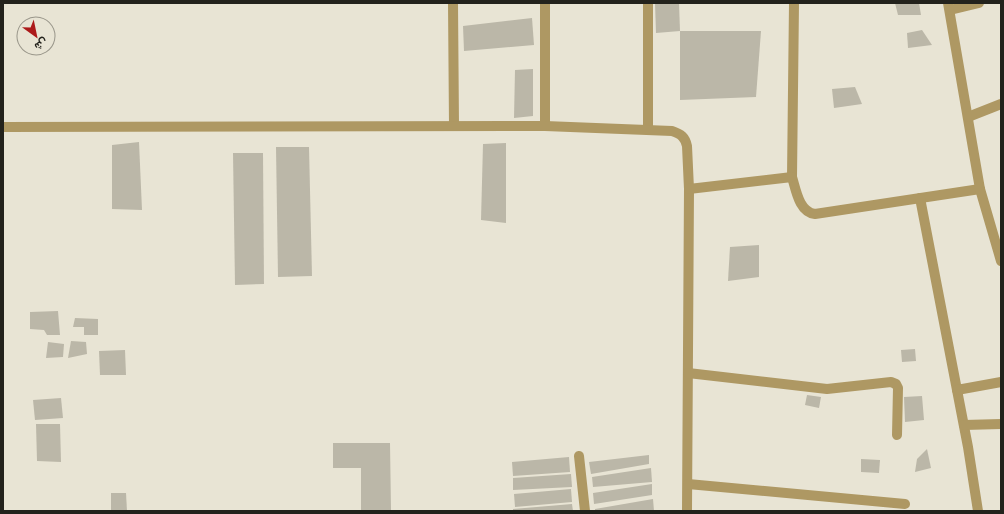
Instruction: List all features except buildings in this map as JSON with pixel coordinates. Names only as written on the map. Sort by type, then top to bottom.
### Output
[{"type":"street","points":[[453,3],[454,126]]},
{"type":"street","points":[[545,3],[545,126]]},
{"type":"street","points":[[648,3],[648,130]]},
{"type":"street","points":[[794,3],[792,177],[800,203],[808,214],[980,189]]},
{"type":"street","points":[[979,3],[949,7],[980,189],[1001,261]]},
{"type":"street","points":[[968,117],[1001,104]]},
{"type":"street","points":[[3,127],[545,126],[672,131],[679,133],[685,139],[687,146],[689,189],[688,511]]},
{"type":"street","points":[[689,189],[792,177]]},
{"type":"street","points":[[920,198],[964,425],[978,511]]},
{"type":"street","points":[[688,373],[828,390],[891,382],[896,384],[898,388],[897,435]]},
{"type":"street","points":[[957,390],[1001,382]]},
{"type":"street","points":[[964,425],[1001,424]]},
{"type":"street","points":[[579,456],[585,511]]},
{"type":"street","points":[[688,484],[905,504]]}]
